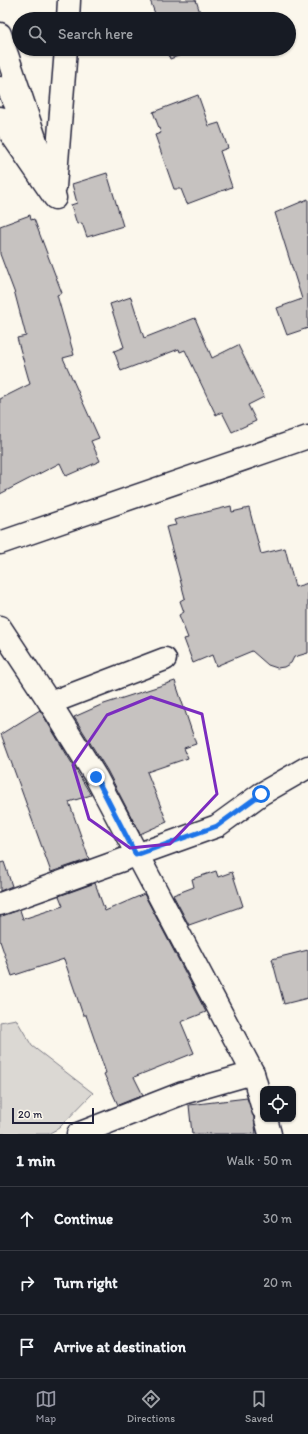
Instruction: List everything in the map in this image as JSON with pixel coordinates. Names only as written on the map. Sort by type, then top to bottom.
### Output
[{"type":"street","points":[[69,12],[70,0]]},
{"type":"street","points":[[0,34],[55,198]]},
{"type":"street","points":[[55,198],[65,56]]},
{"type":"street","points":[[0,118],[55,198]]},
{"type":"street","points":[[0,543],[308,437]]},
{"type":"street","points":[[0,627],[96,777],[136,855],[253,1073],[260,1099]]},
{"type":"street","points":[[50,703],[165,659]]},
{"type":"street","points":[[0,904],[217,826],[261,794],[308,767]]},
{"type":"street","points":[[78,1134],[184,1093],[253,1073]]},
{"type":"street","points":[[267,1122],[270,1134]]},
{"type":"lane","points":[[0,84],[55,198]]},
{"type":"highlighted area","points":[[151,697],[202,714],[217,794],[170,844],[130,848],[89,819],[73,765],[107,715]]},
{"type":"shaded area","points":[[16,1019],[32,1046],[93,1093],[59,1128],[48,1134],[0,1134],[0,1022]]},
{"type":"building","points":[[150,0],[196,0],[200,12],[154,12]]},
{"type":"building","points":[[169,56],[178,56],[170,59]]},
{"type":"building","points":[[198,95],[209,126],[219,123],[228,148],[220,151],[232,187],[187,204],[181,189],[174,189],[155,135],[161,133],[153,112]]},
{"type":"building","points":[[107,173],[123,226],[87,237],[82,223],[77,224],[71,205],[77,203],[72,184]]},
{"type":"building","points":[[308,199],[308,328],[287,335],[277,308],[302,299],[275,213]]},
{"type":"building","points":[[30,215],[31,220],[34,219],[62,293],[57,295],[74,355],[63,358],[99,438],[91,441],[100,461],[66,476],[60,463],[0,494],[0,399],[30,384],[17,338],[26,336],[15,294],[0,254],[0,226]]},
{"type":"building","points":[[131,297],[144,338],[195,318],[212,358],[238,345],[264,397],[248,405],[256,421],[232,432],[222,412],[216,415],[185,350],[180,352],[179,349],[121,371],[114,351],[124,347],[110,304]]},
{"type":"building","points":[[231,506],[232,512],[249,508],[261,554],[285,548],[295,587],[308,583],[308,653],[294,657],[291,663],[284,667],[277,668],[268,665],[252,651],[216,666],[212,655],[193,663],[184,639],[188,638],[179,615],[184,612],[180,601],[185,598],[166,527],[176,525],[174,520]]},
{"type":"building","points":[[175,681],[196,744],[184,748],[188,758],[147,772],[167,822],[140,834],[107,770],[74,717],[101,705]]},
{"type":"building","points":[[40,710],[91,795],[69,802],[89,859],[51,872],[1,734]]},
{"type":"building","points":[[4,862],[12,886],[0,891],[0,863]]},
{"type":"building","points":[[216,871],[218,877],[232,872],[243,906],[189,925],[173,895],[194,887],[192,879]]},
{"type":"building","points":[[95,883],[105,911],[144,894],[206,1012],[181,1022],[194,1053],[134,1077],[143,1095],[118,1105],[104,1074],[106,1073],[86,1015],[83,1015],[64,959],[12,976],[0,941],[0,916],[20,910],[23,919],[63,906],[59,896]]},
{"type":"building","points":[[308,950],[308,998],[284,1004],[272,959]]},
{"type":"building","points":[[247,1098],[254,1117],[256,1134],[192,1134],[189,1105]]},
{"type":"route","points":[[96,777],[136,855],[217,826],[261,794]]}]
